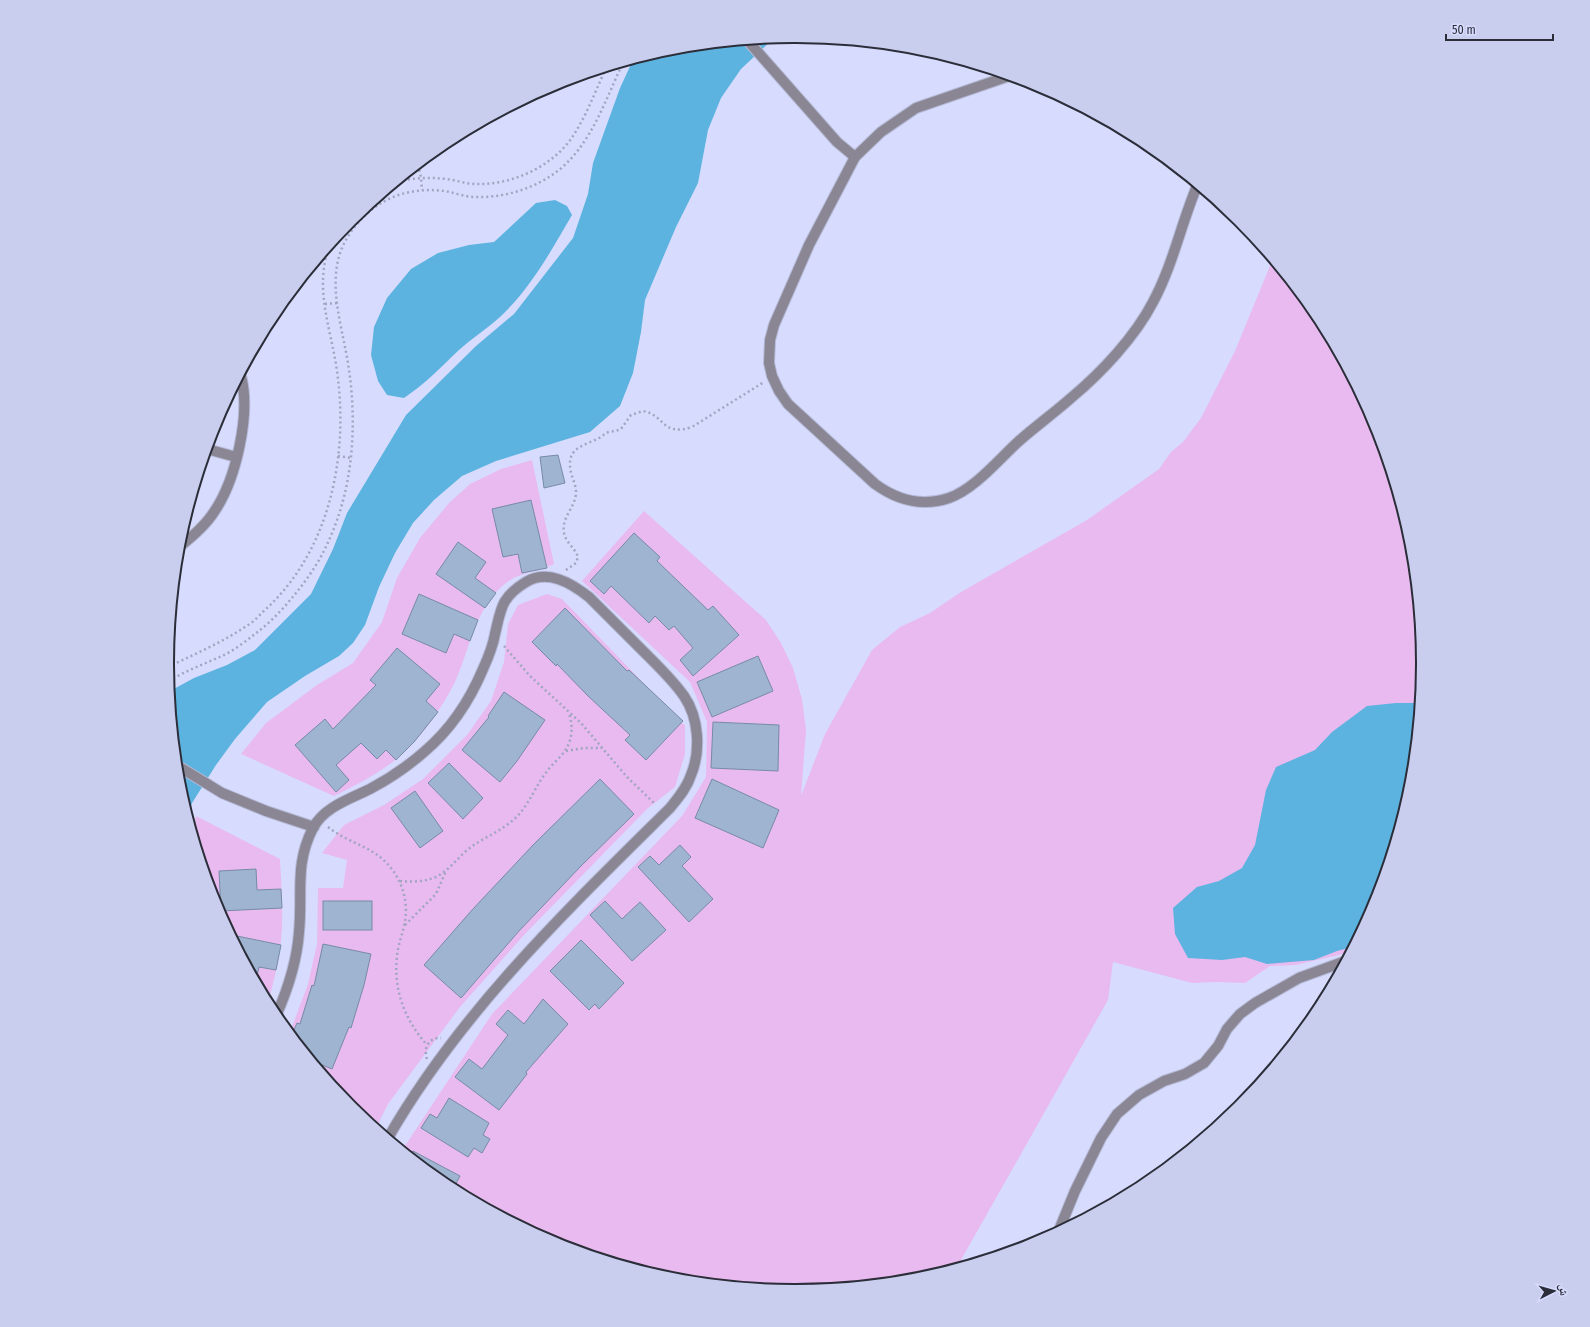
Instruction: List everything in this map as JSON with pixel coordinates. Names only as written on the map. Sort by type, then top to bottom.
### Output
[{"type":"lane","points":[[751,44],[837,142],[855,157]]},
{"type":"lane","points":[[1001,79],[916,108],[881,132],[855,157],[809,245],[774,325],[770,340],[769,352],[772,376],[779,391],[788,404],[875,484],[887,493],[904,500],[934,502],[949,498],[961,492],[1071,399],[1105,366],[1140,323],[1156,296],[1170,263],[1196,190]]},
{"type":"lane","points":[[186,541],[195,535],[214,513],[228,486],[242,432],[244,405],[242,382]]},
{"type":"lane","points":[[212,450],[236,457]]},
{"type":"lane","points":[[279,1008],[293,969],[300,932],[300,870],[305,848],[317,823],[330,810],[369,790],[398,772],[425,751],[448,727],[468,699],[484,669],[495,635],[497,620],[502,604],[513,591],[527,581],[543,577],[560,579],[575,586],[589,597],[673,681],[685,698],[693,716],[697,735],[696,756],[692,775],[682,793],[670,808],[571,905],[524,955],[480,1006],[434,1066],[405,1108],[390,1134]]},
{"type":"lane","points":[[184,770],[222,793],[266,811],[317,823]]},
{"type":"lane","points":[[1062,1223],[1075,1191],[1101,1138],[1117,1114],[1139,1095],[1164,1081],[1185,1074],[1204,1063],[1218,1046],[1227,1029],[1240,1014],[1300,978],[1338,964]]},
{"type":"path","points":[[378,205],[398,194],[422,190],[446,192],[474,197],[504,196],[532,186],[559,170],[581,147],[597,120],[620,69]]},
{"type":"path","points":[[407,179],[421,177],[447,179],[475,184],[501,182],[526,174],[551,160],[570,140],[585,114],[603,74]]},
{"type":"path","points":[[419,170],[422,190]]},
{"type":"path","points":[[175,678],[224,655],[257,633],[286,606],[310,575],[329,540],[343,503],[351,458],[354,417],[350,369],[335,287],[337,263],[345,241],[354,227]]},
{"type":"path","points":[[174,664],[218,644],[249,624],[277,599],[300,569],[318,535],[331,500],[338,456],[341,417],[337,371],[322,288],[325,258]]},
{"type":"path","points":[[325,304],[337,303]]},
{"type":"path","points":[[560,579],[565,571],[574,566],[578,561],[577,554],[566,539],[564,525],[565,519],[575,499],[575,485],[570,472],[569,463],[571,456],[576,449],[608,432],[621,429],[631,415],[643,411],[652,414],[667,428],[682,430],[692,427],[772,376]]},
{"type":"path","points":[[338,456],[351,458]]},
{"type":"path","points":[[495,635],[530,676],[581,724],[627,777],[654,803]]},
{"type":"path","points":[[400,882],[424,881],[436,877],[446,871],[471,847],[512,822],[521,814],[550,766],[565,751],[570,742],[572,722],[569,713]]},
{"type":"path","points":[[565,751],[584,748],[602,748]]},
{"type":"path","points":[[317,823],[372,851],[384,859],[400,882],[406,903],[405,926],[400,939],[397,956],[396,973],[398,990],[409,1021],[427,1045]]},
{"type":"path","points":[[405,926],[436,894],[446,871]]},
{"type":"shaded area","points":[[1270,265],[1311,319],[1352,389],[1383,464],[1404,542],[1414,623],[1416,664],[1414,704],[1404,785],[1383,863],[1352,938],[1343,954],[1295,965],[1270,966],[1245,983],[1192,983],[1113,962],[1108,1000],[960,1262],[916,1272],[876,1279],[836,1283],[754,1283],[714,1279],[634,1263],[558,1237],[521,1220],[485,1201],[450,1179],[405,1146],[492,1014],[682,816],[706,777],[707,722],[690,682],[582,581],[644,511],[766,620],[781,643],[793,668],[802,699],[806,730],[801,796],[825,734],[872,650],[900,627],[930,613],[961,592],[1087,520],[1159,469],[1171,452],[1183,442],[1201,418],[1235,351]]},
{"type":"shaded area","points":[[532,460],[554,564],[511,579],[487,604],[474,629],[450,692],[429,724],[412,745],[403,754],[380,771],[334,796],[241,754],[266,723],[317,685],[353,663],[382,622],[397,578],[420,538],[449,503],[470,484],[501,469]]},
{"type":"shaded area","points":[[547,594],[562,599],[685,726],[685,754],[675,787],[647,809],[525,934],[460,1007],[388,1104],[378,1123],[328,1073],[292,1026],[308,984],[317,944],[318,888],[343,888],[347,860],[322,853],[344,825],[384,805],[423,779],[467,735],[491,701],[504,662],[508,624],[518,605]]},
{"type":"shaded area","points":[[196,816],[280,859],[282,927],[277,965],[270,994],[238,938],[207,863],[195,820]]},
{"type":"water","points":[[768,44],[741,69],[721,98],[708,130],[698,183],[676,227],[645,300],[641,332],[633,373],[620,406],[590,432],[496,461],[462,476],[434,500],[413,523],[395,553],[379,587],[365,625],[353,643],[339,656],[305,676],[267,702],[235,739],[216,765],[191,805],[186,785],[180,744],[175,688],[194,678],[227,665],[255,650],[311,594],[333,549],[347,513],[406,415],[476,346],[514,314],[573,238],[588,194],[593,163],[620,88],[631,65],[634,64],[714,48]]},
{"type":"water","points":[[555,200],[567,206],[572,215],[540,269],[511,306],[412,393],[404,398],[387,395],[378,381],[371,355],[374,327],[387,298],[411,269],[438,253],[469,245],[494,242],[536,203]]},
{"type":"water","points":[[1414,703],[1404,785],[1394,824],[1383,863],[1368,901],[1346,949],[1314,960],[1267,964],[1245,957],[1222,960],[1188,958],[1175,934],[1173,908],[1197,887],[1219,881],[1242,868],[1255,845],[1266,790],[1276,767],[1315,750],[1332,732],[1367,706]]},
{"type":"building","points":[[558,455],[565,483],[544,488],[540,457]]},
{"type":"building","points":[[531,500],[547,568],[522,573],[518,554],[503,557],[492,509]]},
{"type":"building","points":[[634,533],[660,557],[657,561],[708,610],[713,606],[739,635],[693,676],[680,660],[693,648],[674,626],[669,630],[655,616],[649,623],[611,586],[604,594],[590,581]]},
{"type":"building","points":[[458,542],[486,562],[475,578],[496,593],[485,608],[436,574]]},
{"type":"building","points":[[419,594],[478,620],[470,641],[454,634],[446,653],[402,634]]},
{"type":"building","points":[[565,608],[627,671],[629,670],[683,721],[646,760],[625,740],[630,735],[588,696],[557,664],[556,666],[532,642]]},
{"type":"building","points":[[397,648],[440,684],[426,701],[438,712],[414,742],[396,760],[386,750],[377,759],[361,743],[336,765],[349,780],[336,792],[295,745],[325,719],[333,729],[376,685],[370,680]]},
{"type":"building","points":[[758,656],[773,691],[712,717],[697,682]]},
{"type":"building","points":[[504,692],[545,720],[517,761],[500,782],[462,750],[489,717],[488,716]]},
{"type":"building","points":[[713,722],[779,725],[778,771],[711,768]]},
{"type":"building","points":[[449,763],[483,798],[463,819],[428,783]]},
{"type":"building","points":[[600,779],[634,814],[581,866],[519,931],[461,998],[424,965],[472,910],[534,844]]},
{"type":"building","points":[[712,779],[779,810],[763,848],[695,818]]},
{"type":"building","points":[[415,791],[443,831],[420,848],[391,808]]},
{"type":"building","points":[[680,845],[691,857],[682,866],[713,899],[689,922],[638,867],[650,856],[659,865]]},
{"type":"building","points":[[256,869],[257,890],[281,889],[282,908],[226,911],[220,897],[219,871]]},
{"type":"building","points":[[323,901],[372,901],[372,930],[323,930]]},
{"type":"building","points":[[605,901],[622,919],[640,902],[666,930],[632,961],[590,915]]},
{"type":"building","points":[[237,936],[281,945],[276,970],[259,967],[258,973]]},
{"type":"building","points":[[581,940],[624,983],[599,1009],[595,1004],[589,1010],[550,971]]},
{"type":"building","points":[[323,944],[371,954],[364,985],[351,1028],[349,1027],[332,1069],[321,1065],[294,1029],[297,1023],[300,1024],[312,985],[314,986]]},
{"type":"building","points":[[543,999],[568,1024],[526,1072],[527,1074],[499,1110],[455,1077],[469,1059],[482,1069],[508,1035],[496,1024],[508,1010],[524,1024]]},
{"type":"building","points":[[449,1098],[489,1123],[483,1135],[490,1139],[482,1153],[474,1148],[468,1157],[421,1128],[430,1114],[437,1118]]},
{"type":"building","points":[[413,1151],[460,1176],[456,1183],[417,1156],[412,1152]]}]
